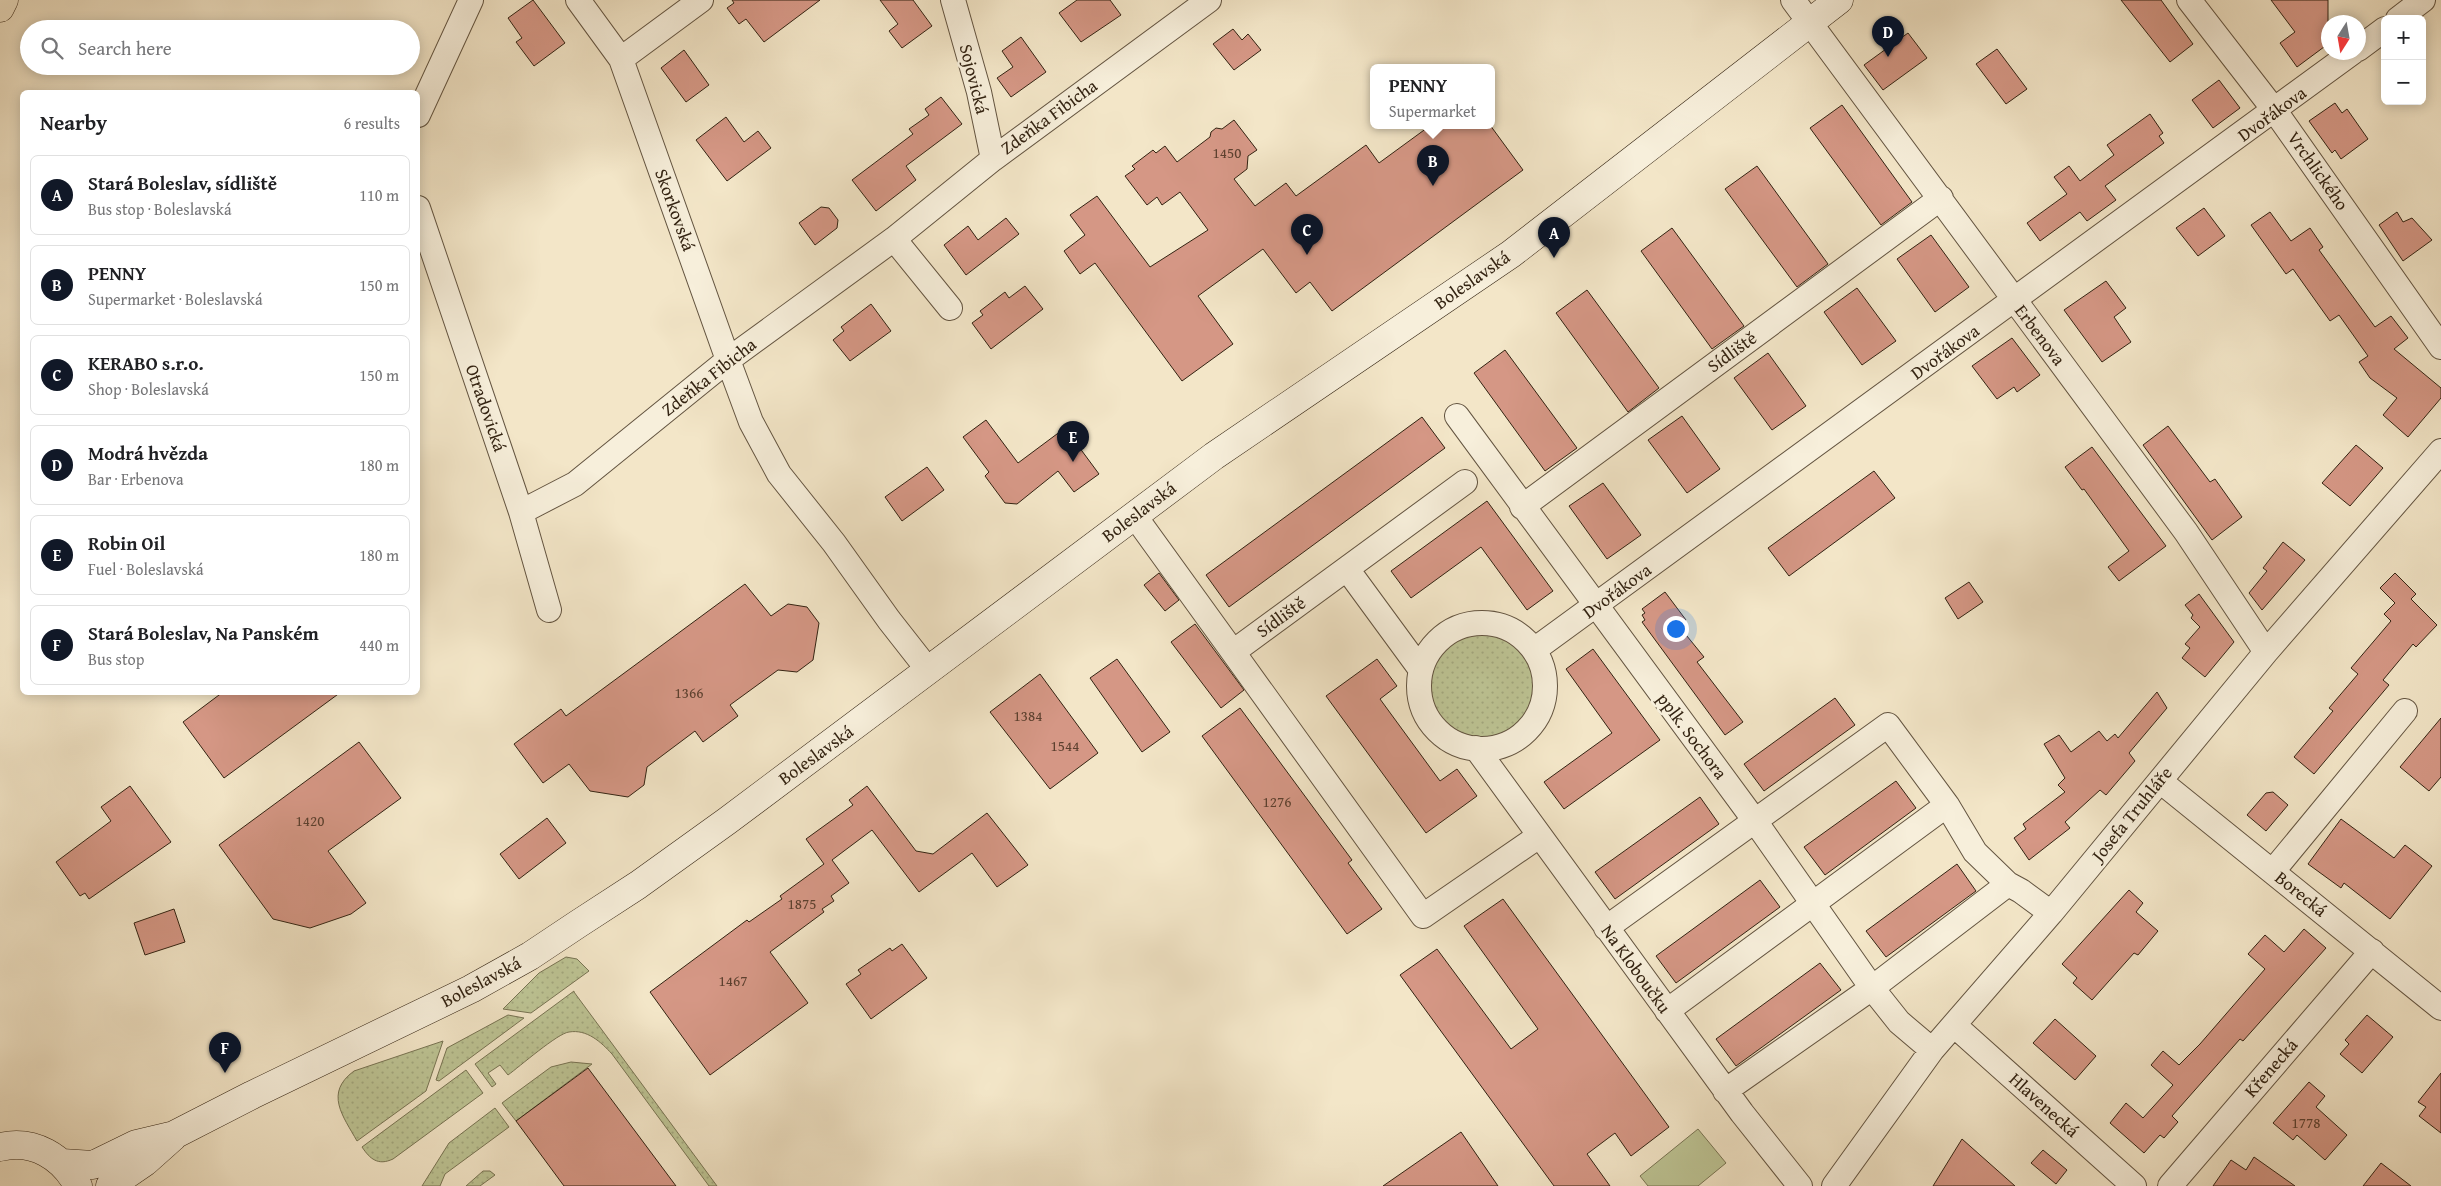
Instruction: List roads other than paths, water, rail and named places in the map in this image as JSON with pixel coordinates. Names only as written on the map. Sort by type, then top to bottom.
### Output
[{"type":"highway","points":[[0,8],[4,0]]},
{"type":"main road","name":"Boleslavská","points":[[174,1136],[252,1094],[430,1009],[530,956],[638,885],[929,671],[1134,515],[1252,429],[1510,254],[1839,0]]},
{"type":"main road","points":[[62,1163],[93,1165],[136,1144],[174,1136]]},
{"type":"main road","points":[[110,1186],[145,1162],[174,1136]]},
{"type":"main road","points":[[0,1147],[23,1145],[51,1154],[62,1163],[78,1186]]},
{"type":"street","points":[[420,111],[471,0]]},
{"type":"street","name":"Skorkovská","points":[[578,0],[621,59],[751,422],[779,474],[839,550],[889,620],[929,671]]},
{"type":"street","points":[[621,59],[701,0]]},
{"type":"street","name":"Sojovická","points":[[953,0],[979,92],[992,159]]},
{"type":"street","name":"Zdeňka Fibicha","points":[[521,512],[575,484],[728,360],[894,239],[992,159],[1209,0]]},
{"type":"street","name":"Erbenova","points":[[1793,0],[2186,532],[2266,652]]},
{"type":"street","name":"Vrchlického","points":[[2189,0],[2275,111],[2441,347]]},
{"type":"street","points":[[2403,15],[2423,0]]},
{"type":"street","points":[[2366,43],[2381,32]]},
{"type":"street","name":"Dvořákova","points":[[1534,650],[2343,60]]},
{"type":"street","name":"Sídliště","points":[[1522,507],[1941,198]]},
{"type":"street","name":"Otradovická","points":[[420,214],[521,512],[549,610]]},
{"type":"street","points":[[894,239],[950,308]]},
{"type":"street","name":"pplk. Sochora","points":[[1457,416],[1522,507],[1755,821],[1812,905],[1872,988],[1899,1022],[1932,1050]]},
{"type":"street","name":"Josefa Truhláře","points":[[1834,1186],[1932,1050],[2051,913],[2266,652],[2441,451]]},
{"type":"street","name":"Sídliště","points":[[1233,652],[1465,482]]},
{"type":"street","points":[[1134,515],[1423,916],[1539,836]]},
{"type":"street","points":[[1347,569],[1421,670]]},
{"type":"street","points":[[1491,623],[1504,626],[1515,632],[1534,650],[1544,674],[1544,700],[1533,723],[1514,740],[1489,748],[1476,748],[1456,743],[1445,736],[1427,716],[1420,690],[1421,670],[1433,647],[1452,630],[1465,625],[1491,623]]},
{"type":"street","points":[[2273,871],[2405,711]]},
{"type":"street","points":[[1606,928],[1888,725],[1947,805],[1976,852],[2008,884],[2051,913]]},
{"type":"street","name":"Na Kloboučku","points":[[1476,748],[1725,1091],[1800,1186]]},
{"type":"street","name":"Borecká","points":[[2160,781],[2441,1008]]},
{"type":"street","points":[[1667,1011],[1947,805]]},
{"type":"street","points":[[1725,1091],[1872,988],[2008,884]]},
{"type":"street","name":"Křenecká","points":[[2170,1186],[2372,951]]},
{"type":"street","name":"Hlavenecká","points":[[1954,1025],[2134,1186]]},
{"type":"place","name":"Modrá hvězda","points":[[1888,57]]},
{"type":"place","name":"PENNY","points":[[1433,186]]},
{"type":"place","name":"KERABO s.r.o.","points":[[1307,255]]},
{"type":"place","name":"Stará Boleslav, sídliště","points":[[1554,258]]},
{"type":"place","name":"Robin Oil","points":[[1073,462]]},
{"type":"place","name":"Stará Boleslav, Na Panském","points":[[225,1073]]}]
